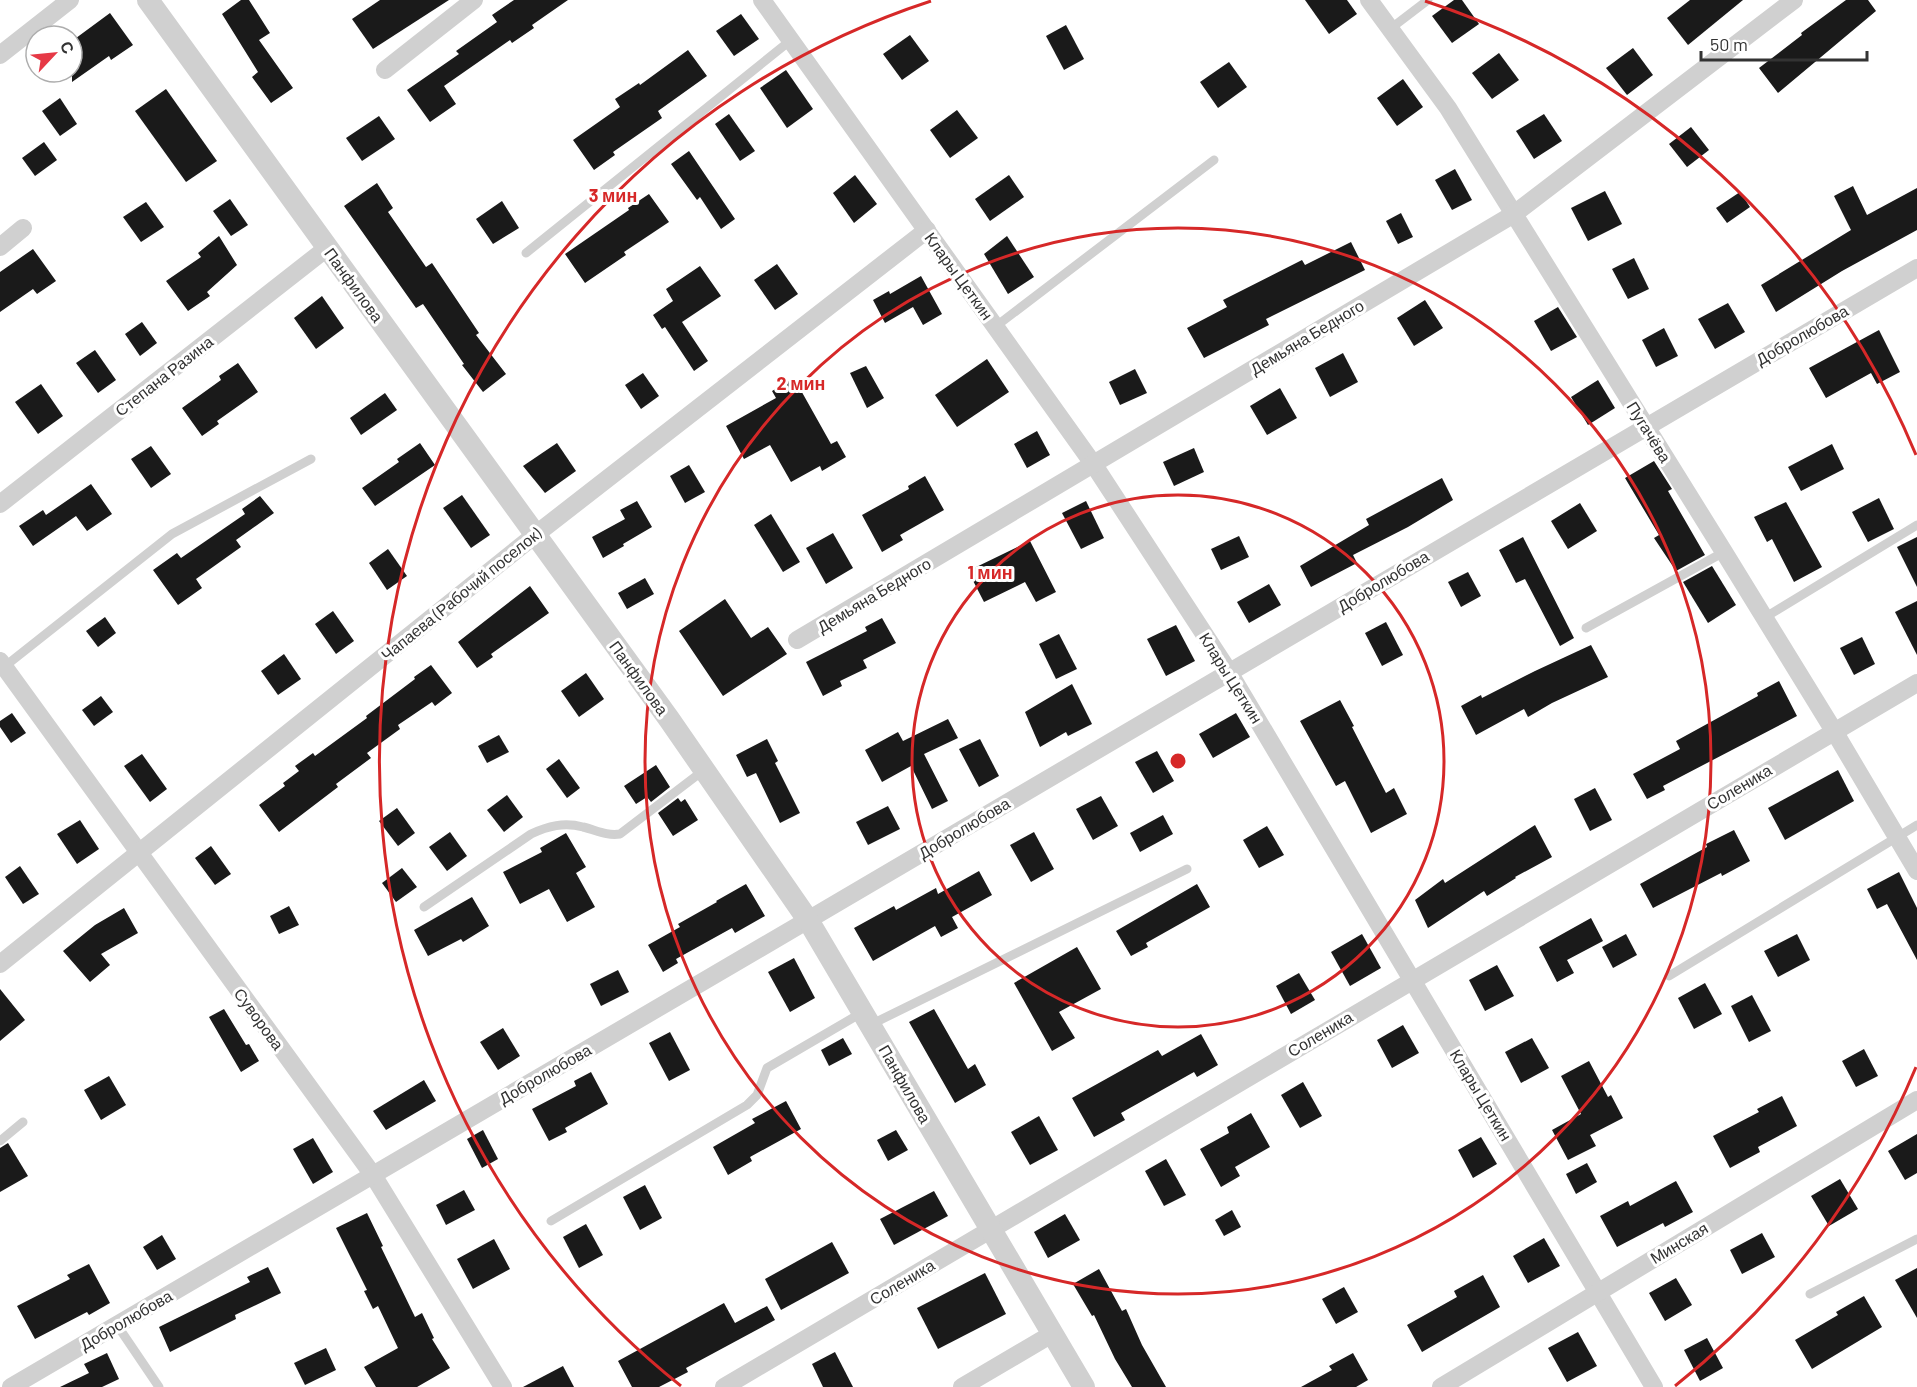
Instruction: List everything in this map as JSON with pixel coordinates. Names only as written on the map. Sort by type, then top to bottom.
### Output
[{"type":"street","points":[[0,55],[70,0]]},
{"type":"street","name":"Панфилова","points":[[148,0],[536,535],[808,920],[1084,1387]]},
{"type":"street","points":[[385,70],[474,0]]},
{"type":"street","name":"Клары Цеткин","points":[[762,0],[1094,465],[1229,672],[1654,1387]]},
{"type":"street","name":"Пугачёва","points":[[1369,0],[1448,108],[1724,552],[1917,871]]},
{"type":"street","name":"Демьяна Бедного","points":[[797,640],[1514,214],[1794,0]]},
{"type":"street","points":[[0,247],[23,228]]},
{"type":"street","name":"Чапаева (Рабочий поселок)","points":[[0,964],[536,535],[927,230]]},
{"type":"street","name":"Степана Разина","points":[[0,504],[327,248]]},
{"type":"street","name":"Добролюбова","points":[[11,1387],[1917,268]]},
{"type":"street","name":"Суворова","points":[[2,664],[373,1175],[503,1387]]},
{"type":"street","name":"Соленика","points":[[724,1387],[1917,682]]},
{"type":"street","name":"Минская","points":[[1441,1387],[1917,1100]]},
{"type":"street","points":[[962,1387],[1052,1334]]},
{"type":"lane","points":[[1390,29],[1428,0]]},
{"type":"lane","points":[[526,254],[791,40]]},
{"type":"lane","points":[[996,327],[1214,160]]},
{"type":"lane","points":[[2,664],[172,534],[311,459]]},
{"type":"lane","points":[[1764,618],[1917,525]]},
{"type":"lane","points":[[1586,628],[1724,552]]},
{"type":"lane","points":[[424,907],[531,834],[545,828],[559,824],[581,826],[609,836],[620,834],[704,770]]},
{"type":"lane","points":[[1670,976],[1917,825]]},
{"type":"lane","points":[[551,1221],[747,1105],[756,1095],[767,1068],[1187,869]]},
{"type":"lane","points":[[0,1141],[23,1122]]},
{"type":"lane","points":[[1810,1294],[1917,1239]]},
{"type":"lane","points":[[117,1325],[159,1387]]},
{"type":"building","points":[[241,0],[249,0],[270,33],[259,40],[293,88],[271,103],[252,77],[258,72],[222,14]]},
{"type":"building","points":[[380,0],[449,0],[373,49],[352,19]]},
{"type":"building","points":[[514,0],[568,0],[532,25],[534,28],[512,43],[510,40],[444,86],[456,104],[430,122],[407,90],[459,54],[456,51],[497,22],[492,15]]},
{"type":"building","points":[[1305,0],[1347,0],[1357,14],[1329,34]]},
{"type":"building","points":[[1454,0],[1462,0],[1479,24],[1452,43],[1432,16]]},
{"type":"building","points":[[1690,0],[1743,0],[1688,45],[1667,18]]},
{"type":"building","points":[[1846,0],[1868,0],[1876,11],[1778,93],[1759,68]]},
{"type":"building","points":[[110,13],[133,45],[111,60],[109,56],[84,74],[84,32]]},
{"type":"building","points":[[741,14],[759,39],[734,56],[716,31]]},
{"type":"building","points":[[1066,25],[1084,59],[1064,70],[1046,36]]},
{"type":"building","points":[[910,35],[929,61],[902,80],[883,54]]},
{"type":"building","points":[[1633,48],[1653,75],[1627,95],[1606,68]]},
{"type":"building","points":[[688,50],[707,76],[658,111],[662,118],[613,152],[615,155],[594,170],[573,140],[620,107],[615,99],[639,83],[640,85]]},
{"type":"building","points":[[1499,53],[1519,80],[1492,99],[1472,73]]},
{"type":"building","points":[[1229,62],[1247,87],[1218,108],[1200,82]]},
{"type":"building","points":[[786,70],[813,109],[787,128],[760,88]]},
{"type":"building","points":[[1403,79],[1423,107],[1397,126],[1377,98]]},
{"type":"building","points":[[166,89],[217,161],[186,182],[135,111]]},
{"type":"building","points":[[60,98],[77,124],[60,136],[42,111]]},
{"type":"building","points":[[957,110],[978,138],[950,158],[930,130]]},
{"type":"building","points":[[729,114],[755,151],[740,161],[715,124]]},
{"type":"building","points":[[1544,114],[1562,141],[1534,159],[1516,131]]},
{"type":"building","points":[[379,116],[395,139],[362,161],[346,138]]},
{"type":"building","points":[[1691,127],[1709,150],[1687,167],[1669,144]]},
{"type":"building","points":[[44,142],[57,160],[35,176],[22,158]]},
{"type":"building","points":[[689,151],[735,219],[721,229],[700,197],[697,200],[671,164]]},
{"type":"building","points":[[1455,169],[1472,200],[1452,210],[1435,180]]},
{"type":"building","points":[[855,175],[877,204],[854,223],[833,193]]},
{"type":"building","points":[[1009,175],[1024,197],[990,221],[975,199]]},
{"type":"building","points":[[377,183],[393,208],[388,212],[426,267],[432,263],[479,333],[476,335],[506,374],[483,392],[462,365],[464,364],[423,304],[416,308],[344,206]]},
{"type":"building","points":[[1853,186],[1867,215],[1917,188],[1917,230],[1842,271],[1776,312],[1761,285],[1851,230],[1834,196]]},
{"type":"building","points":[[1605,191],[1622,224],[1588,241],[1571,208]]},
{"type":"building","points":[[1740,192],[1750,207],[1727,223],[1716,208]]},
{"type":"building","points":[[649,194],[669,222],[624,252],[626,255],[585,283],[565,254]]},
{"type":"building","points":[[230,199],[248,225],[231,236],[213,211]]},
{"type":"building","points":[[502,201],[519,228],[493,244],[476,219]]},
{"type":"building","points":[[146,202],[164,227],[141,242],[123,217]]},
{"type":"building","points":[[1401,213],[1413,237],[1398,244],[1386,221]]},
{"type":"building","points":[[219,236],[237,265],[207,292],[210,296],[188,311],[166,281],[201,257],[198,253]]},
{"type":"building","points":[[1007,236],[1034,277],[1008,294],[984,254]]},
{"type":"building","points":[[1351,242],[1365,270],[1266,319],[1269,325],[1204,358],[1187,328],[1227,307],[1223,300],[1302,260],[1305,265]]},
{"type":"building","points":[[33,249],[56,281],[37,294],[33,289],[0,312],[0,272]]},
{"type":"building","points":[[1634,258],[1649,289],[1628,299],[1612,269]]},
{"type":"building","points":[[777,264],[798,294],[775,310],[754,280]]},
{"type":"building","points":[[700,266],[721,296],[682,322],[708,361],[694,371],[665,327],[662,329],[653,315],[673,301],[666,289]]},
{"type":"building","points":[[921,276],[942,314],[923,325],[913,307],[885,323],[873,300],[889,291],[890,294]]},
{"type":"building","points":[[322,296],[344,328],[316,349],[294,318]]},
{"type":"building","points":[[1425,300],[1443,328],[1414,346],[1397,318]]},
{"type":"building","points":[[1728,303],[1745,332],[1715,349],[1698,319]]},
{"type":"building","points":[[1558,307],[1577,337],[1551,351],[1534,321]]},
{"type":"building","points":[[142,322],[157,343],[140,356],[125,334]]},
{"type":"building","points":[[1664,328],[1678,356],[1656,367],[1642,340]]},
{"type":"building","points":[[1879,330],[1900,372],[1877,384],[1871,373],[1826,398],[1809,368]]},
{"type":"building","points":[[95,350],[116,380],[98,393],[76,363]]},
{"type":"building","points":[[1343,353],[1358,382],[1330,397],[1315,368]]},
{"type":"building","points":[[987,359],[1009,392],[957,427],[935,395]]},
{"type":"building","points":[[238,363],[258,392],[217,421],[219,424],[202,436],[182,408],[221,380],[219,376]]},
{"type":"building","points":[[866,366],[884,398],[867,408],[850,373]]},
{"type":"building","points":[[1135,369],[1147,393],[1120,405],[1109,382]]},
{"type":"building","points":[[643,373],[659,396],[641,409],[625,385]]},
{"type":"building","points":[[794,378],[831,444],[837,441],[846,457],[822,471],[820,466],[791,482],[770,445],[744,459],[726,426],[776,398],[772,391]]},
{"type":"building","points":[[1598,380],[1615,408],[1588,425],[1571,397]]},
{"type":"building","points":[[41,384],[63,416],[38,434],[15,402]]},
{"type":"building","points":[[1280,388],[1297,418],[1267,435],[1250,406]]},
{"type":"building","points":[[385,393],[397,410],[361,435],[350,418]]},
{"type":"building","points":[[1037,431],[1050,455],[1027,468],[1014,444]]},
{"type":"building","points":[[420,443],[435,465],[375,506],[362,488],[399,462],[397,459]]},
{"type":"building","points":[[557,443],[576,471],[545,493],[523,466]]},
{"type":"building","points":[[1832,444],[1844,469],[1801,491],[1788,467]]},
{"type":"building","points":[[151,446],[171,474],[151,488],[131,459]]},
{"type":"building","points":[[1194,448],[1204,472],[1174,486],[1163,462]]},
{"type":"building","points":[[1654,461],[1672,489],[1668,491],[1705,555],[1676,571],[1654,538],[1659,535],[1625,478]]},
{"type":"building","points":[[689,465],[705,492],[685,503],[670,476]]},
{"type":"building","points":[[925,476],[944,510],[900,535],[903,540],[882,552],[862,515],[909,489],[908,486]]},
{"type":"building","points":[[1442,478],[1453,500],[1408,527],[1353,555],[1357,563],[1311,587],[1300,566],[1369,525],[1366,519]]},
{"type":"building","points":[[91,484],[112,514],[87,531],[76,516],[33,546],[19,526],[43,510],[46,515]]},
{"type":"building","points":[[462,495],[490,535],[471,548],[443,508]]},
{"type":"building","points":[[260,496],[274,513],[236,540],[241,547],[196,579],[202,588],[178,605],[153,570],[177,553],[181,558],[245,514],[242,509]]},
{"type":"building","points":[[1879,498],[1894,529],[1868,542],[1852,512]]},
{"type":"building","points":[[637,501],[652,527],[603,558],[592,537],[625,519],[620,510]]},
{"type":"building","points":[[1086,501],[1104,538],[1081,549],[1062,513]]},
{"type":"building","points":[[1786,502],[1822,567],[1794,582],[1772,539],[1767,542],[1754,517]]},
{"type":"building","points":[[1580,503],[1597,531],[1568,549],[1551,521]]},
{"type":"building","points":[[771,514],[800,562],[783,572],[754,525]]},
{"type":"building","points":[[833,533],[853,568],[826,584],[806,548]]},
{"type":"building","points":[[1239,536],[1249,557],[1221,570],[1211,549]]},
{"type":"building","points":[[1523,537],[1574,638],[1560,646],[1525,579],[1516,583],[1499,550]]},
{"type":"building","points":[[1917,537],[1917,587],[1897,547]]},
{"type":"building","points":[[1030,541],[1056,592],[1036,602],[1025,582],[984,602],[968,571]]},
{"type":"building","points":[[388,549],[407,576],[387,590],[369,563]]},
{"type":"building","points":[[1712,566],[1736,605],[1708,623],[1683,582]]},
{"type":"building","points":[[1468,572],[1481,596],[1461,607],[1448,582]]},
{"type":"building","points":[[645,578],[654,594],[627,609],[618,593]]},
{"type":"building","points":[[1269,584],[1281,605],[1249,623],[1237,602]]},
{"type":"building","points":[[530,586],[549,613],[491,654],[493,657],[477,668],[458,642]]},
{"type":"building","points":[[725,599],[751,638],[768,627],[787,654],[723,696],[679,631]]},
{"type":"building","points":[[1917,601],[1917,655],[1895,612]]},
{"type":"building","points":[[333,611],[354,641],[336,654],[315,624]]},
{"type":"building","points":[[105,617],[116,633],[98,647],[86,631]]},
{"type":"building","points":[[882,618],[896,643],[863,660],[867,668],[840,681],[842,686],[823,696],[806,662],[867,631],[865,627]]},
{"type":"building","points":[[1386,622],[1403,655],[1382,666],[1365,633]]},
{"type":"building","points":[[1176,625],[1195,661],[1166,676],[1147,639]]},
{"type":"building","points":[[1059,634],[1077,669],[1056,679],[1039,644]]},
{"type":"building","points":[[1862,637],[1875,664],[1854,675],[1840,648]]},
{"type":"building","points":[[1591,645],[1608,677],[1528,717],[1524,709],[1476,735],[1461,706]]},
{"type":"building","points":[[284,654],[301,679],[278,695],[261,671]]},
{"type":"building","points":[[431,665],[452,693],[435,706],[432,702],[398,725],[400,729],[367,753],[371,758],[336,784],[338,787],[279,832],[259,805],[285,786],[283,783],[299,771],[295,766],[313,753],[315,756],[367,718],[366,716]]},
{"type":"building","points":[[586,673],[604,699],[579,717],[561,691]]},
{"type":"building","points":[[1779,681],[1797,716],[1663,786],[1665,790],[1647,799],[1633,774],[1680,749],[1676,741],[1758,696],[1757,693]]},
{"type":"building","points":[[1072,684],[1092,724],[1068,736],[1066,732],[1040,747],[1025,712]]},
{"type":"building","points":[[101,696],[113,712],[94,726],[82,710]]},
{"type":"building","points":[[1340,700],[1386,793],[1394,788],[1407,814],[1371,833],[1345,781],[1336,786],[1300,721]]},
{"type":"building","points":[[12,713],[26,733],[11,743],[0,727],[0,721]]},
{"type":"building","points":[[1236,713],[1250,737],[1213,758],[1199,734]]},
{"type":"building","points":[[948,719],[958,738],[924,754],[948,801],[932,809],[911,766],[882,782],[865,750],[898,732],[903,741]]},
{"type":"building","points":[[499,735],[509,752],[487,763],[478,746]]},
{"type":"building","points":[[767,739],[778,761],[775,763],[800,813],[780,823],[756,773],[747,777],[736,755]]},
{"type":"building","points":[[980,739],[999,776],[979,787],[959,749]]},
{"type":"building","points":[[1157,751],[1174,781],[1153,793],[1135,762]]},
{"type":"building","points":[[142,754],[167,789],[150,802],[124,766]]},
{"type":"building","points":[[559,759],[580,788],[567,798],[546,769]]},
{"type":"building","points":[[656,765],[670,787],[651,802],[647,797],[636,804],[624,786]]},
{"type":"building","points":[[1838,770],[1854,801],[1785,840],[1768,808]]},
{"type":"building","points":[[1595,788],[1612,820],[1590,831],[1574,799]]},
{"type":"building","points":[[507,795],[523,817],[504,832],[487,810]]},
{"type":"building","points":[[1101,796],[1118,826],[1093,840],[1076,809]]},
{"type":"building","points":[[678,798],[681,802],[685,799],[698,820],[673,836],[658,813]]},
{"type":"building","points":[[888,806],[900,829],[868,845],[856,822]]},
{"type":"building","points":[[397,808],[415,833],[398,846],[379,821]]},
{"type":"building","points":[[1163,815],[1173,834],[1140,852],[1130,833]]},
{"type":"building","points":[[80,820],[99,849],[77,864],[57,834]]},
{"type":"building","points":[[1535,825],[1552,857],[1515,877],[1487,896],[1484,891],[1428,928],[1415,900],[1443,879],[1445,883]]},
{"type":"building","points":[[1267,826],[1284,855],[1259,868],[1243,840]]},
{"type":"building","points":[[1734,830],[1750,861],[1722,876],[1721,873],[1653,908],[1640,884],[1707,847],[1706,844]]},
{"type":"building","points":[[450,832],[467,856],[447,871],[429,847]]},
{"type":"building","points":[[1034,832],[1054,869],[1031,882],[1010,845]]},
{"type":"building","points":[[566,833],[586,867],[576,873],[595,907],[567,922],[549,889],[520,904],[503,872],[542,852],[540,848]]},
{"type":"building","points":[[211,846],[231,874],[215,885],[195,858]]},
{"type":"building","points":[[20,866],[39,894],[23,904],[5,877]]},
{"type":"building","points":[[402,868],[417,887],[396,902],[382,883]]},
{"type":"building","points":[[979,871],[992,895],[952,917],[958,928],[941,937],[935,926],[873,961],[854,928],[894,906],[896,910],[936,888],[938,894]]},
{"type":"building","points":[[1899,872],[1917,908],[1917,960],[1887,904],[1877,909],[1867,889]]},
{"type":"building","points":[[746,884],[765,916],[735,933],[732,928],[676,959],[678,963],[663,972],[648,945],[680,927],[678,924]]},
{"type":"building","points":[[1197,884],[1210,907],[1146,943],[1148,947],[1131,956],[1116,931]]},
{"type":"building","points":[[472,897],[489,926],[463,942],[461,939],[428,956],[414,930]]},
{"type":"building","points":[[289,906],[299,925],[279,934],[270,916]]},
{"type":"building","points":[[124,908],[138,933],[101,954],[110,965],[90,982],[63,951],[95,925]]},
{"type":"building","points":[[1591,918],[1603,941],[1567,960],[1574,973],[1557,982],[1539,947]]},
{"type":"building","points":[[1362,934],[1381,968],[1350,986],[1331,952]]},
{"type":"building","points":[[1626,934],[1637,955],[1613,968],[1602,947]]},
{"type":"building","points":[[1797,934],[1810,960],[1778,977],[1764,951]]},
{"type":"building","points":[[1077,947],[1101,989],[1059,1012],[1075,1038],[1052,1051],[1014,983]]},
{"type":"building","points":[[794,958],[815,998],[790,1012],[768,972]]},
{"type":"building","points":[[1497,965],[1514,996],[1485,1011],[1469,980]]},
{"type":"building","points":[[618,970],[629,992],[601,1006],[590,984]]},
{"type":"building","points":[[1299,973],[1315,1000],[1291,1014],[1276,986]]},
{"type":"building","points":[[1705,983],[1722,1014],[1694,1029],[1678,998]]},
{"type":"building","points":[[0,989],[25,1020],[0,1041]]},
{"type":"building","points":[[1752,995],[1771,1031],[1749,1042],[1731,1006]]},
{"type":"building","points":[[224,1009],[246,1045],[249,1044],[259,1061],[241,1072],[209,1017]]},
{"type":"building","points":[[934,1009],[968,1069],[975,1064],[986,1085],[955,1103],[909,1022]]},
{"type":"building","points":[[1403,1025],[1419,1053],[1392,1068],[1377,1040]]},
{"type":"building","points":[[503,1028],[520,1056],[498,1070],[480,1042]]},
{"type":"building","points":[[670,1032],[690,1070],[669,1081],[649,1043]]},
{"type":"building","points":[[1201,1034],[1218,1065],[1197,1077],[1194,1072],[1121,1113],[1125,1120],[1094,1137],[1072,1098],[1158,1050],[1162,1056]]},
{"type":"building","points":[[843,1038],[852,1054],[829,1066],[821,1050]]},
{"type":"building","points":[[1532,1038],[1549,1068],[1521,1083],[1505,1052]]},
{"type":"building","points":[[1864,1049],[1878,1076],[1856,1087],[1842,1061]]},
{"type":"building","points":[[1589,1061],[1608,1097],[1611,1095],[1623,1118],[1590,1135],[1596,1146],[1568,1160],[1552,1130],[1581,1114],[1561,1076]]},
{"type":"building","points":[[591,1072],[608,1104],[565,1128],[567,1132],[549,1141],[532,1109],[576,1086],[574,1081]]},
{"type":"building","points":[[109,1076],[126,1105],[101,1120],[84,1090]]},
{"type":"building","points":[[424,1080],[436,1101],[386,1130],[373,1111]]},
{"type":"building","points":[[1303,1082],[1322,1116],[1300,1128],[1281,1095]]},
{"type":"building","points":[[1782,1096],[1797,1126],[1758,1147],[1760,1152],[1730,1168],[1713,1136],[1759,1112],[1757,1109]]},
{"type":"building","points":[[786,1101],[801,1129],[750,1157],[752,1161],[728,1175],[713,1147],[755,1123],[752,1119]]},
{"type":"building","points":[[1251,1113],[1270,1147],[1235,1167],[1240,1176],[1221,1187],[1200,1149],[1229,1133],[1227,1127]]},
{"type":"building","points":[[1039,1116],[1058,1150],[1030,1165],[1011,1132]]},
{"type":"building","points":[[483,1130],[498,1159],[482,1168],[467,1139]]},
{"type":"building","points":[[896,1130],[908,1150],[888,1161],[877,1140]]},
{"type":"building","points":[[1917,1134],[1917,1173],[1905,1180],[1888,1151]]},
{"type":"building","points":[[1481,1137],[1497,1164],[1473,1178],[1458,1150]]},
{"type":"building","points":[[313,1138],[333,1172],[313,1184],[293,1149]]},
{"type":"building","points":[[8,1143],[28,1176],[0,1192],[0,1148]]},
{"type":"building","points":[[1166,1159],[1186,1195],[1164,1206],[1145,1171]]},
{"type":"building","points":[[1587,1163],[1597,1182],[1576,1194],[1566,1174]]},
{"type":"building","points":[[1840,1179],[1858,1209],[1829,1226],[1811,1196]]},
{"type":"building","points":[[1676,1181],[1693,1212],[1665,1227],[1663,1223],[1617,1247],[1600,1216],[1628,1201],[1630,1206]]},
{"type":"building","points":[[645,1185],[662,1218],[640,1230],[623,1197]]},
{"type":"building","points":[[464,1190],[475,1210],[446,1225],[436,1205]]},
{"type":"building","points":[[934,1191],[948,1216],[894,1245],[880,1219]]},
{"type":"building","points":[[1232,1210],[1241,1227],[1224,1236],[1215,1220]]},
{"type":"building","points":[[367,1213],[415,1317],[422,1313],[434,1338],[432,1339],[450,1368],[417,1387],[376,1387],[364,1367],[398,1348],[378,1306],[373,1309],[364,1291],[367,1290],[336,1228]]},
{"type":"building","points":[[1065,1214],[1080,1240],[1048,1258],[1034,1232]]},
{"type":"building","points":[[586,1224],[603,1255],[579,1268],[563,1237]]},
{"type":"building","points":[[1762,1233],[1775,1257],[1742,1274],[1730,1250]]},
{"type":"building","points":[[162,1235],[176,1259],[157,1270],[143,1247]]},
{"type":"building","points":[[1544,1238],[1560,1266],[1528,1283],[1513,1256]]},
{"type":"building","points":[[494,1239],[510,1269],[473,1289],[457,1259]]},
{"type":"building","points":[[832,1242],[849,1273],[781,1310],[765,1279]]},
{"type":"building","points":[[89,1264],[110,1303],[89,1315],[87,1312],[35,1339],[17,1306],[70,1279],[67,1275]]},
{"type":"building","points":[[268,1267],[281,1293],[235,1315],[236,1319],[170,1352],[159,1327],[250,1282],[247,1277]]},
{"type":"building","points":[[1917,1268],[1917,1318],[1895,1280]]},
{"type":"building","points":[[1099,1269],[1122,1311],[1126,1309],[1142,1345],[1166,1387],[1132,1387],[1115,1359],[1094,1315],[1092,1316],[1073,1284]]},
{"type":"building","points":[[985,1273],[1006,1314],[938,1349],[917,1308]]},
{"type":"building","points":[[1483,1275],[1500,1307],[1422,1352],[1407,1325],[1457,1297],[1454,1291]]},
{"type":"building","points":[[1676,1278],[1692,1305],[1665,1321],[1649,1293]]},
{"type":"building","points":[[1344,1287],[1358,1312],[1336,1324],[1322,1299]]},
{"type":"building","points":[[1864,1296],[1882,1327],[1812,1369],[1795,1340],[1838,1315],[1836,1312]]},
{"type":"building","points":[[724,1303],[735,1323],[767,1306],[775,1320],[686,1368],[688,1372],[659,1387],[632,1387],[618,1361]]},
{"type":"building","points":[[1578,1332],[1597,1366],[1567,1382],[1548,1348]]},
{"type":"building","points":[[1707,1338],[1723,1368],[1700,1381],[1684,1350]]},
{"type":"building","points":[[326,1348],[336,1370],[305,1385],[294,1363]]},
{"type":"building","points":[[835,1352],[853,1387],[823,1387],[812,1364]]},
{"type":"building","points":[[107,1353],[119,1379],[102,1387],[60,1387],[89,1373],[84,1364]]},
{"type":"building","points":[[1353,1353],[1368,1380],[1356,1387],[1301,1387],[1332,1370],[1329,1366]]},
{"type":"building","points":[[563,1366],[574,1387],[523,1387]]}]
